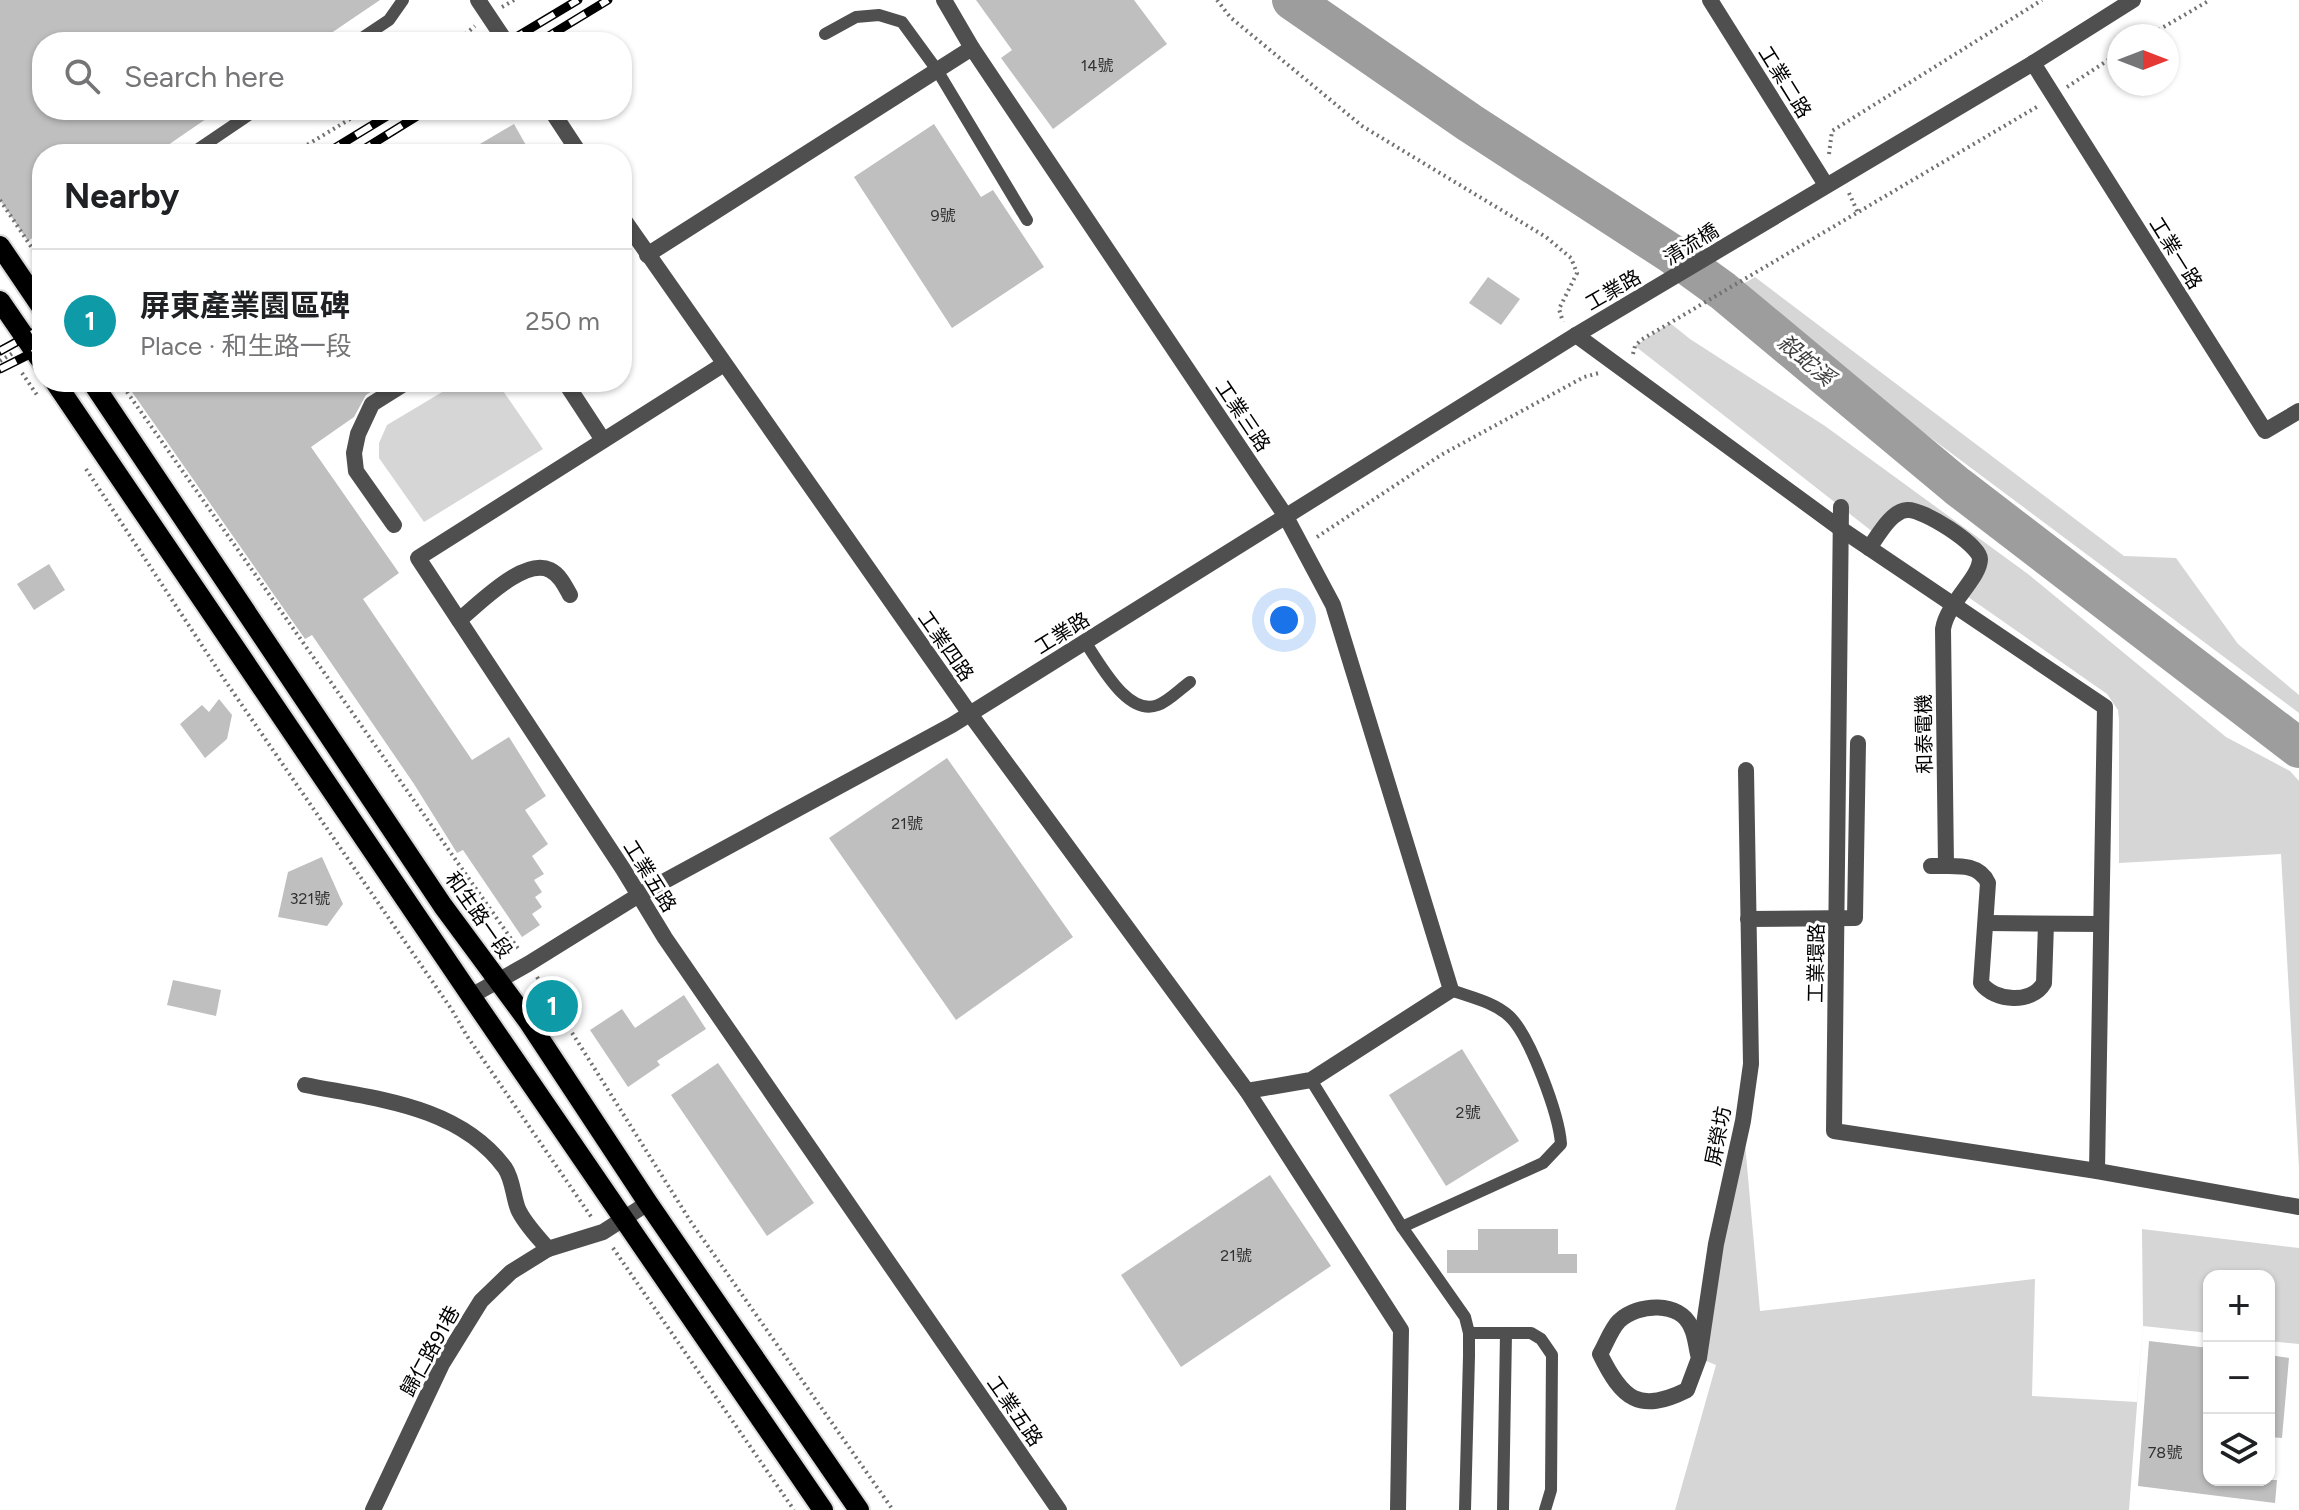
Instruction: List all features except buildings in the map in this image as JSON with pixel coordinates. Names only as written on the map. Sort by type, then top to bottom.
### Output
[{"type":"main road","points":[[0,246],[32,293]]},
{"type":"main road","points":[[0,301],[32,347]]},
{"type":"main road","points":[[62,392],[823,1510]]},
{"type":"main road","name":"和生路一段","points":[[99,392],[496,981],[528,1021],[648,1203],[859,1510]]},
{"type":"street","points":[[478,0],[499,32]]},
{"type":"street","name":"工業三路","points":[[944,0],[972,48],[1285,515],[1333,605],[1451,990]]},
{"type":"street","name":"工業二路","points":[[1710,0],[1834,181]]},
{"type":"street","points":[[1834,181],[2133,0]]},
{"type":"street","points":[[647,255],[972,48]]},
{"type":"street","name":"工業一路","points":[[2033,63],[2265,431],[2299,411]]},
{"type":"street","points":[[558,120],[573,144]]},
{"type":"street","name":"清流橋","points":[[1664,284],[1834,181]]},
{"type":"street","name":"工業四路","points":[[632,232],[970,714],[1247,1091]]},
{"type":"street","name":"工業路","points":[[471,996],[639,895],[970,714],[1285,515],[1664,284]]},
{"type":"street","points":[[1576,335],[1841,529],[2105,707],[2097,1171]]},
{"type":"street","name":"工業五路","points":[[724,364],[418,558],[665,938],[1059,1510]]},
{"type":"street","points":[[391,392],[372,404],[358,434],[354,453],[356,471],[394,525]]},
{"type":"street","points":[[572,392],[603,440]]},
{"type":"street","name":"工業環路","points":[[1841,507],[1834,1131],[2097,1171],[2299,1207]]},
{"type":"street","points":[[1869,548],[1896,513],[1909,509],[1929,516],[1976,548],[1980,557],[1978,568],[1953,604]]},
{"type":"street","points":[[459,620],[519,572],[535,566],[557,575],[570,595]]},
{"type":"street","name":"和泰電機","points":[[1953,604],[1945,617],[1943,629],[1938,866],[1973,867],[1983,873],[1989,893],[1981,983],[1987,992],[2002,997],[2025,997],[2041,989],[2044,983],[2046,924]]},
{"type":"street","points":[[1748,919],[1855,918],[1858,743]]},
{"type":"street","name":"屏榮坊","points":[[1699,1358],[1691,1327],[1679,1311],[1665,1308],[1641,1309],[1620,1320],[1600,1354],[1616,1384],[1629,1398],[1644,1402],[1666,1400],[1687,1390],[1699,1358],[1716,1244],[1743,1121],[1751,1064],[1746,770]]},
{"type":"street","points":[[1987,923],[2101,924]]},
{"type":"street","points":[[1398,1510],[1401,1330],[1247,1091],[1311,1080],[1451,990]]},
{"type":"street","points":[[305,1085],[421,1109],[486,1145],[507,1172],[519,1212],[548,1249]]},
{"type":"street","name":"歸仁路91巷","points":[[373,1510],[442,1364],[481,1301],[511,1272],[548,1249],[603,1232],[648,1203]]},
{"type":"lane","points":[[371,32],[389,20],[403,0]]},
{"type":"lane","points":[[825,34],[856,17],[879,15],[902,22],[937,70],[1027,220]]},
{"type":"lane","points":[[206,144],[241,120]]},
{"type":"lane","points":[[1085,642],[1121,693],[1134,704],[1147,707],[1160,705],[1190,682]]},
{"type":"lane","points":[[1402,1227],[1543,1163],[1561,1144],[1559,1124],[1541,1073],[1512,1018],[1499,1008],[1451,990]]},
{"type":"lane","points":[[1311,1080],[1402,1227],[1465,1317],[1469,1333],[1465,1510]]},
{"type":"lane","points":[[1469,1333],[1531,1333],[1541,1339],[1552,1355],[1551,1490],[1545,1510]]},
{"type":"lane","points":[[1503,1510],[1506,1333]]},
{"type":"path","points":[[1217,0],[1230,17],[1362,126],[1546,237],[1571,258],[1577,273],[1559,309],[1561,320],[1576,335]]},
{"type":"path","points":[[1858,213],[1834,181],[1829,158],[1832,131],[2042,0]]},
{"type":"path","points":[[2169,24],[2210,0]]},
{"type":"path","points":[[1299,541],[1320,537],[1441,455],[1584,377],[1598,373],[1617,376],[1631,364],[1635,346],[1641,340],[2054,97],[2107,60]]},
{"type":"path","points":[[309,144],[348,120]]},
{"type":"path","points":[[0,200],[32,248]]},
{"type":"path","points":[[5,348],[13,361]]},
{"type":"path","points":[[21,372],[32,388]]},
{"type":"path","points":[[34,392],[43,405]]},
{"type":"path","points":[[127,392],[528,964],[691,1222],[893,1510]]},
{"type":"path","points":[[85,467],[226,682],[452,1010],[567,1185],[603,1232],[794,1510]]},
{"type":"shaded area","points":[[1755,277],[2124,556],[2176,558],[2238,644],[2299,695],[2299,713],[1733,290]]},
{"type":"shaded area","points":[[1670,323],[1825,426],[2028,574],[2226,737],[2290,771],[2299,781],[2299,1168],[2281,854],[2119,863],[2119,720],[2118,710],[2107,694],[1961,592],[1980,557],[1909,509],[1878,536],[1635,346]]},
{"type":"shaded area","points":[[442,392],[504,392],[543,449],[424,522],[379,458],[379,443],[387,425]]},
{"type":"shaded area","points":[[1743,1121],[1760,1311],[2035,1279],[2032,1396],[2137,1402],[2143,1325],[2142,1229],[2299,1248],[2299,1344],[2275,1342],[2275,1270],[2203,1270],[2203,1332],[2143,1326],[2129,1510],[1675,1510],[1716,1365],[1699,1358]]},
{"type":"waterway","name":"殺蛇溪","points":[[1292,0],[1723,291],[1957,486],[2299,748]]},
{"type":"railway","points":[[525,32],[578,0]]},
{"type":"railway","points":[[555,32],[608,0]]},
{"type":"railway","points":[[341,144],[381,120]]},
{"type":"railway","points":[[372,144],[411,120]]},
{"type":"railway","points":[[0,351],[32,333]]},
{"type":"railway","points":[[0,369],[32,353]]},
{"type":"place","name":"屏東產業園區碑","points":[[552,1006]]}]
